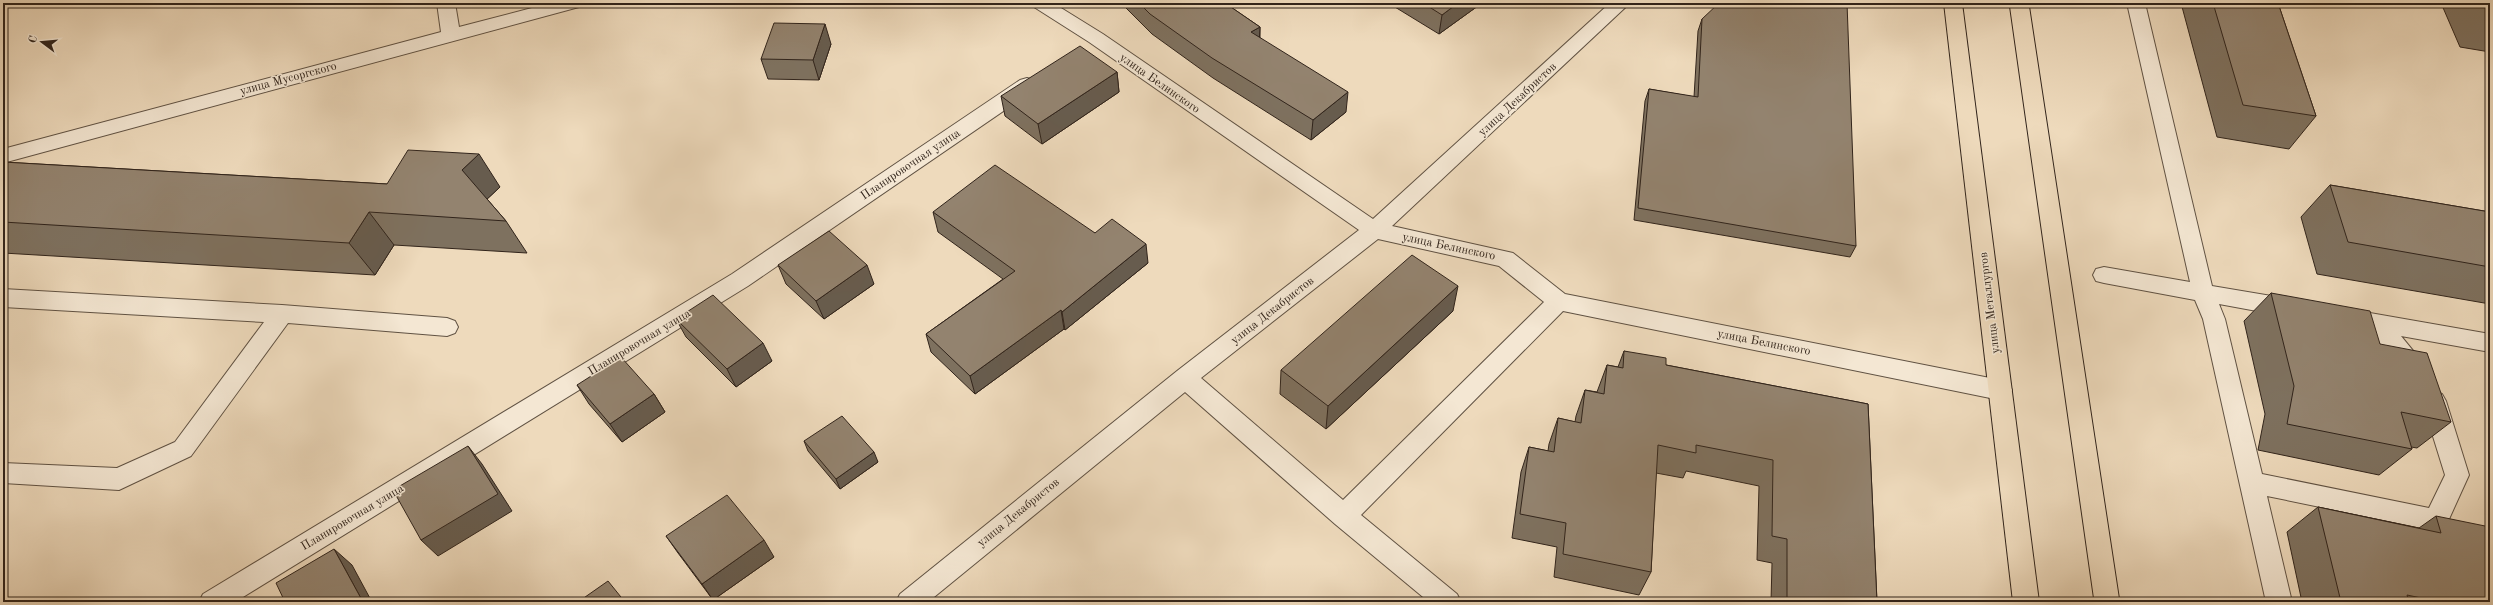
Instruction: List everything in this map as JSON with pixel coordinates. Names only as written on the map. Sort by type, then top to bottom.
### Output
[{"type":"main road","name":"улица Металлургов","points":[[1953,3],[2026,602]]},
{"type":"street","points":[[446,3],[451,34]]},
{"type":"street","name":"улица Мусоргского","points":[[3,156],[451,34],[573,3]]},
{"type":"street","name":"улица Белинского","points":[[1040,3],[1096,38],[1374,230],[1505,259],[1559,301],[2000,390]]},
{"type":"street","name":"улица Декабристов","points":[[909,602],[1185,378],[1374,230],[1621,3]]},
{"type":"street","points":[[2136,3],[2203,293],[2214,319],[2253,483],[2279,602]]},
{"type":"street","points":[[1076,52],[1096,38]]},
{"type":"street","name":"Планировочная улица","points":[[212,602],[740,280],[1043,74]]},
{"type":"street","points":[[2104,276],[2313,312]]},
{"type":"street","points":[[3,298],[282,314],[446,327]]},
{"type":"street","points":[[1344,516],[1559,301]]},
{"type":"street","points":[[3,473],[119,479],[183,449],[282,314]]},
{"type":"street","points":[[2352,319],[2490,343]]},
{"type":"street","points":[[2253,483],[2436,520],[2457,475],[2428,382],[2375,323]]},
{"type":"street","points":[[1185,378],[1344,516],[1448,602]]},
{"type":"building","points":[[1139,3],[1225,3],[1260,27],[1251,32],[1348,92],[1313,120],[1212,58],[1150,14]]},
{"type":"building","points":[[1423,3],[1458,3],[1442,15]]},
{"type":"building","points":[[1719,3],[1847,3],[1856,246],[1638,208],[1649,89],[1698,97],[1702,19]]},
{"type":"building","points":[[2213,3],[2278,3],[2316,116],[2243,105]]},
{"type":"building","points":[[2487,3],[2490,3],[2490,10]]},
{"type":"building","points":[[774,23],[825,24],[813,60],[761,59]]},
{"type":"building","points":[[1080,46],[1117,72],[1038,124],[1001,96]]},
{"type":"building","points":[[408,150],[479,154],[462,170],[506,221],[369,212],[349,243],[3,222],[3,162],[387,184]]},
{"type":"building","points":[[995,165],[1095,233],[1112,219],[1146,244],[1062,312],[1061,310],[970,376],[926,334],[1015,271],[933,212]]},
{"type":"building","points":[[2330,185],[2490,212],[2490,267],[2348,242]]},
{"type":"building","points":[[829,231],[867,265],[816,301],[778,265]]},
{"type":"building","points":[[1412,255],[1458,286],[1328,406],[1281,370]]},
{"type":"building","points":[[2271,293],[2370,311],[2380,344],[2427,353],[2451,422],[2401,412],[2412,449],[2287,424],[2294,386]]},
{"type":"building","points":[[713,295],[763,343],[727,369],[676,319]]},
{"type":"building","points":[[1624,351],[1666,358],[1666,365],[1868,404],[1877,602],[1787,602],[1787,539],[1772,536],[1773,460],[1696,445],[1696,453],[1658,445],[1651,572],[1563,554],[1566,523],[1520,514],[1529,447],[1554,452],[1558,418],[1581,423],[1585,390],[1604,394],[1607,365],[1623,368]]},
{"type":"building","points":[[621,357],[654,394],[610,424],[577,385]]},
{"type":"building","points":[[842,416],[874,452],[836,479],[804,441]]},
{"type":"building","points":[[468,446],[498,494],[421,540],[393,490]]},
{"type":"building","points":[[727,495],[764,540],[702,584],[666,536]]},
{"type":"building","points":[[2318,507],[2441,533],[2436,516],[2490,527],[2490,602],[2440,602],[2407,595],[2409,602],[2341,602]]},
{"type":"building","points":[[334,549],[363,602],[285,602],[276,583]]},
{"type":"building","points":[[608,581],[625,602],[578,602]]},
{"type":"tram line","points":[[2009,3],[2094,602]]},
{"type":"tram line","points":[[2029,3],[2120,602]]}]
